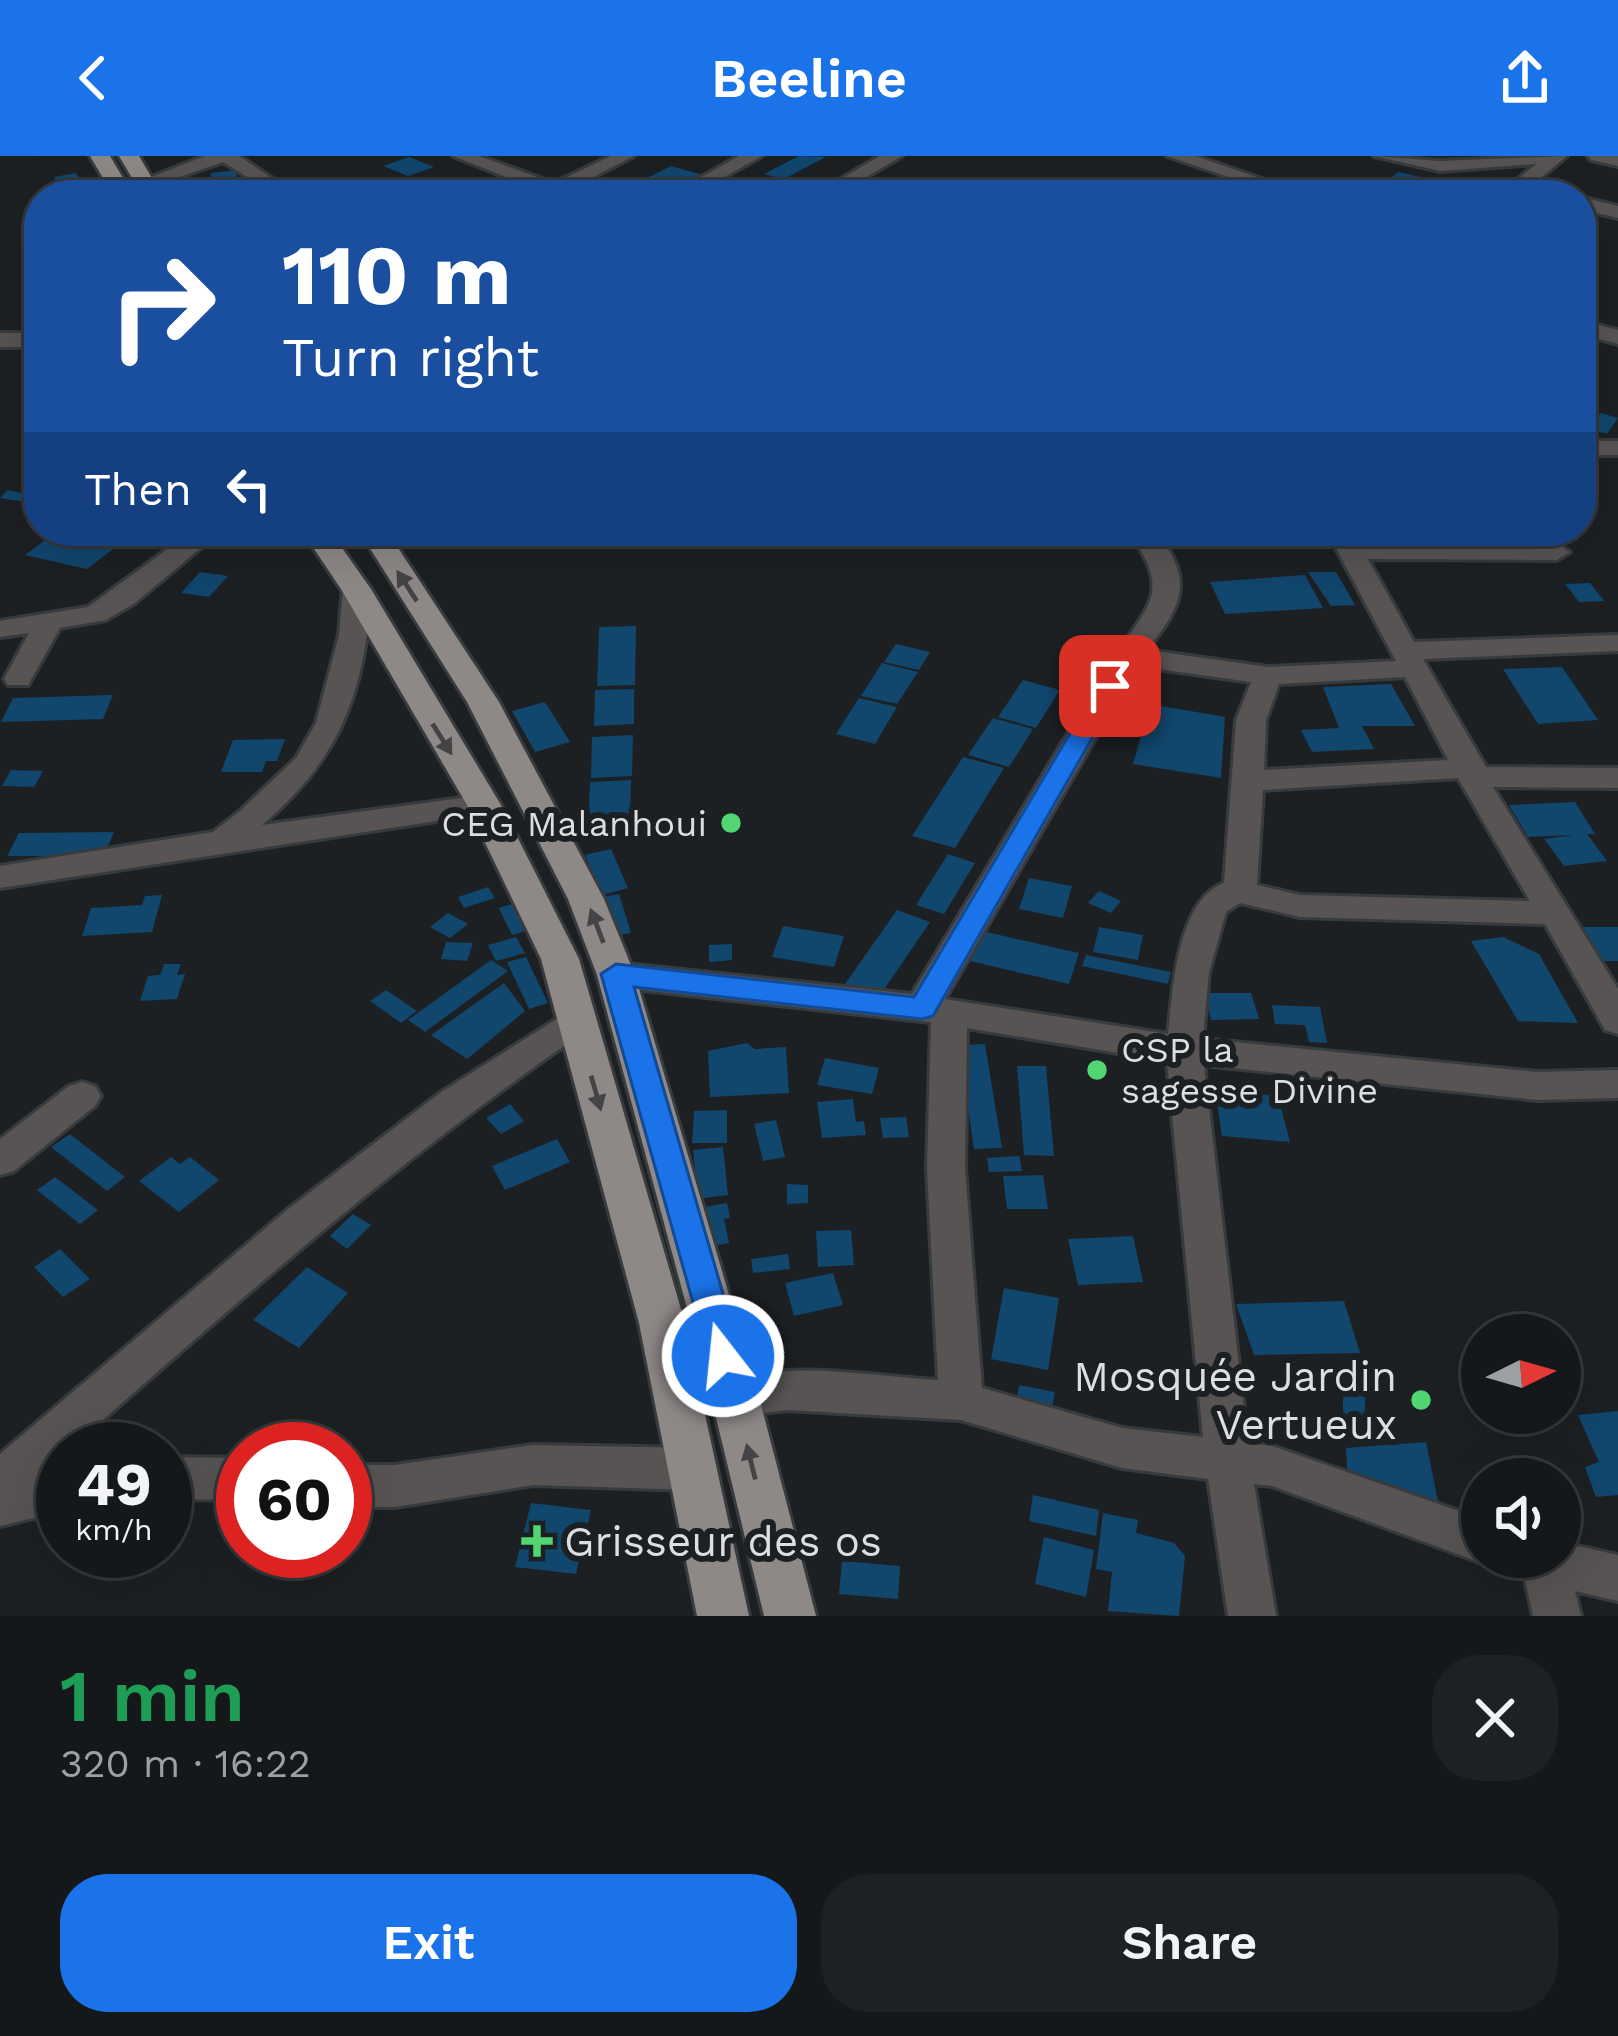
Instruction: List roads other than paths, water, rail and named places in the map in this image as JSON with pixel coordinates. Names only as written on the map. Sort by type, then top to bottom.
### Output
[{"type":"main road","points":[[326,546],[484,805],[560,958],[662,1323],[723,1616]]},
{"type":"main road","points":[[383,546],[483,702],[586,899],[616,974],[735,1397],[790,1616]]},
{"type":"street","points":[[169,180],[224,156],[266,180]]},
{"type":"street","points":[[462,156],[520,180]]},
{"type":"street","points":[[574,180],[625,156]]},
{"type":"street","points":[[707,180],[753,156]]},
{"type":"street","points":[[849,180],[892,156]]},
{"type":"street","points":[[1175,156],[1252,180]]},
{"type":"street","points":[[1383,156],[1439,166],[1558,156]]},
{"type":"street","points":[[1528,180],[1558,156]]},
{"type":"street","points":[[1597,156],[1618,160]]},
{"type":"street","points":[[0,629],[83,618],[110,606],[188,546]]},
{"type":"street","points":[[961,1401],[936,1012],[1128,656],[1163,614],[1169,598],[1160,556],[1152,546]]},
{"type":"street","points":[[1349,546],[1551,913],[1580,952],[1618,1021]]},
{"type":"street","points":[[1441,546],[1556,552]]},
{"type":"street","points":[[223,841],[296,782],[324,742],[337,712],[357,609],[356,589]]},
{"type":"street","points":[[18,679],[47,624]]},
{"type":"street","points":[[1128,656],[1268,676],[1618,643]]},
{"type":"street","points":[[1240,892],[1251,720],[1268,676]]},
{"type":"street","points":[[1248,781],[1473,772],[1618,778]]},
{"type":"street","points":[[0,877],[484,805]]},
{"type":"street","points":[[1252,1616],[1227,1458],[1184,1050],[1192,972],[1207,918],[1218,898],[1240,892],[1300,906],[1551,913]]},
{"type":"street","points":[[616,974],[936,1012],[1184,1050],[1537,1086],[1618,1084]]},
{"type":"street","points":[[0,1482],[301,1221],[453,1103],[574,1021]]},
{"type":"street","points":[[0,1160],[82,1096]]},
{"type":"street","points":[[735,1397],[788,1390],[961,1401],[1122,1448],[1272,1466],[1461,1534]]},
{"type":"street","points":[[372,1486],[533,1466],[694,1469]]},
{"type":"street","points":[[0,1505],[36,1496]]},
{"type":"street","points":[[1581,1570],[1618,1578]]},
{"type":"street","points":[[1543,1578],[1557,1616]]},
{"type":"place","name":"CEG Malanhoui","points":[[731,823]]},
{"type":"place","name":"CSP la sagesse Divine","points":[[1097,1070]]},
{"type":"place","name":"Mosquée Jardin Vertueux","points":[[1421,1400]]},
{"type":"place","name":"Grisseur des os","points":[[537,1541]]}]
